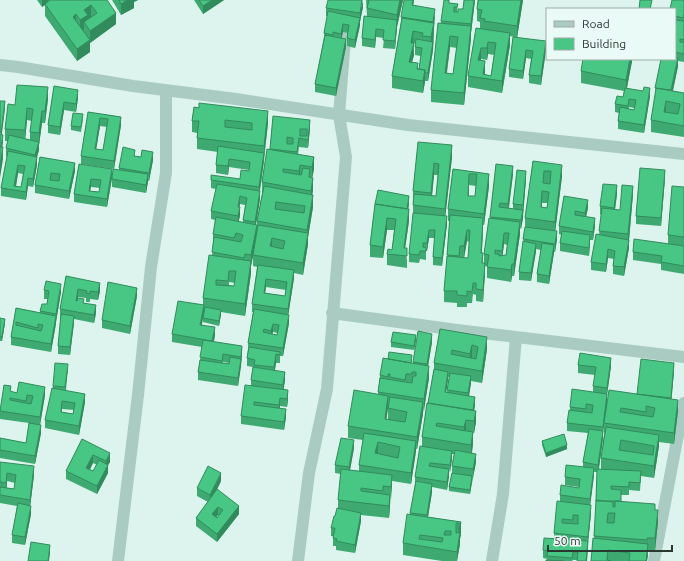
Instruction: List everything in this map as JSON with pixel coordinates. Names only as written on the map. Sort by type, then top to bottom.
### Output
[{"type":"street","points":[[298,561],[309,473],[327,389],[332,313],[346,157],[338,115],[344,51],[352,0]]},
{"type":"street","points":[[0,65],[408,125],[684,154]]},
{"type":"street","points":[[118,561],[138,395],[151,267],[166,173],[166,90]]},
{"type":"street","points":[[332,313],[457,330],[684,357]]},
{"type":"street","points":[[492,561],[503,494],[516,337]]},
{"type":"street","points":[[654,561],[684,403]]},
{"type":"building","points":[[50,0],[107,0],[116,13],[90,31],[84,22],[97,13],[91,5],[84,10],[88,15],[80,20],[76,14],[73,17],[90,40],[77,49],[45,4]]},
{"type":"building","points":[[119,0],[127,0],[121,4]]},
{"type":"building","points":[[199,0],[212,0],[203,6]]},
{"type":"building","points":[[328,0],[362,0],[360,13],[326,8]]},
{"type":"building","points":[[369,0],[400,0],[397,15],[367,8]]},
{"type":"building","points":[[404,0],[413,0],[412,5],[435,9],[433,22],[401,17]]},
{"type":"building","points":[[444,0],[449,0],[449,3],[458,4],[457,7],[454,7],[454,12],[458,12],[458,9],[463,9],[464,0],[474,0],[471,24],[441,21]]},
{"type":"building","points":[[478,0],[521,0],[517,26],[484,21],[485,19],[480,18],[482,10],[477,9]]},
{"type":"building","points":[[640,0],[652,0],[650,8],[639,8]]},
{"type":"building","points":[[672,0],[684,0],[683,18],[676,16],[676,8],[670,8]]},
{"type":"building","points":[[328,11],[360,18],[355,40],[347,38],[349,25],[343,24],[341,34],[333,32],[333,35],[324,33]]},
{"type":"building","points":[[364,16],[397,20],[395,41],[383,40],[384,30],[376,29],[375,40],[362,38]]},
{"type":"building","points":[[402,18],[434,23],[431,37],[422,36],[423,33],[413,31],[411,43],[414,43],[409,62],[418,63],[417,69],[425,70],[423,81],[392,76]]},
{"type":"building","points":[[676,20],[684,21],[684,40],[680,39],[680,42],[684,42],[684,54],[676,52]]},
{"type":"building","points":[[438,23],[471,26],[464,93],[431,90]],"holes":[[[450,36],[458,37],[453,74],[445,73]]]},
{"type":"building","points":[[476,28],[510,33],[502,81],[468,76]],"holes":[[[488,42],[496,43],[491,76],[483,74],[485,61],[478,60],[481,48],[487,48]]]},
{"type":"building","points":[[325,35],[346,39],[336,88],[315,84]]},
{"type":"building","points":[[513,37],[546,41],[541,76],[529,75],[533,51],[526,50],[523,71],[509,69]]},
{"type":"building","points":[[416,39],[433,42],[428,73],[425,73],[425,70],[419,69],[422,48],[415,47]]},
{"type":"building","points":[[676,57],[678,58],[671,90],[655,88],[661,60],[676,60]]},
{"type":"building","points":[[583,60],[630,60],[626,80],[581,71]]},
{"type":"building","points":[[17,85],[48,87],[45,111],[42,111],[39,133],[30,132],[33,109],[27,108],[25,130],[5,129],[8,104],[15,105]]},
{"type":"building","points":[[54,86],[78,90],[76,104],[64,102],[60,127],[48,125]]},
{"type":"building","points":[[644,87],[650,88],[644,125],[618,121],[620,107],[634,110],[636,100],[629,99],[628,106],[615,104],[617,96],[623,97],[625,88],[643,91]]},
{"type":"building","points":[[656,88],[684,93],[684,126],[651,120]],"holes":[[[666,101],[680,104],[678,114],[664,112]]]},
{"type":"building","points":[[0,101],[5,101],[1,133],[0,133]]},
{"type":"building","points":[[199,103],[268,111],[264,146],[197,138],[199,121],[192,121],[194,107],[199,108]],"holes":[[[225,120],[252,123],[252,130],[225,127]]]},
{"type":"building","points":[[88,112],[121,117],[114,161],[81,156]],"holes":[[[100,118],[108,119],[103,150],[95,149]]]},
{"type":"building","points":[[73,113],[83,114],[81,127],[71,126]]},
{"type":"building","points":[[273,116],[310,120],[308,140],[299,138],[297,152],[270,149]],"holes":[[[300,129],[307,129],[307,136],[300,136]],[[287,137],[293,138],[293,144],[287,144]]]},
{"type":"building","points":[[0,134],[3,135],[1,147],[0,147]]},
{"type":"building","points":[[9,135],[39,142],[35,155],[6,148]]},
{"type":"building","points":[[418,142],[452,145],[445,209],[413,205],[414,194],[436,196],[439,164],[434,163],[431,193],[413,191]]},
{"type":"building","points":[[218,146],[264,153],[259,187],[211,180],[211,175],[240,179],[241,170],[249,171],[250,162],[229,159],[228,166],[216,165]]},
{"type":"building","points":[[0,147],[3,147],[0,166]]},
{"type":"building","points":[[123,147],[135,150],[134,156],[141,157],[142,150],[153,152],[149,173],[119,168]]},
{"type":"building","points":[[267,149],[314,157],[312,167],[300,165],[299,171],[283,169],[283,172],[301,175],[303,168],[310,169],[309,177],[313,178],[311,191],[262,182]]},
{"type":"building","points":[[8,151],[37,157],[33,179],[28,178],[26,192],[1,188]],"holes":[[[18,165],[25,166],[21,187],[14,186]]]},
{"type":"building","points":[[40,157],[75,163],[69,191],[35,185]],"holes":[[[51,173],[60,174],[59,181],[50,180]]]},
{"type":"building","points":[[533,161],[562,165],[555,222],[525,218]],"holes":[[[544,171],[551,171],[550,184],[543,183]],[[542,191],[549,192],[547,208],[541,207]]]},
{"type":"building","points":[[79,164],[112,169],[107,199],[74,194]],"holes":[[[91,179],[101,180],[99,192],[89,191]]]},
{"type":"building","points":[[496,164],[513,166],[508,204],[500,203],[499,207],[523,210],[521,220],[490,217]]},
{"type":"building","points":[[640,168],[665,170],[661,218],[636,216]]},
{"type":"building","points":[[113,169],[148,174],[146,185],[112,179]]},
{"type":"building","points":[[453,169],[489,174],[484,214],[448,209]],"holes":[[[469,174],[477,174],[475,196],[468,196]]]},
{"type":"building","points":[[517,170],[526,171],[523,205],[513,204]]},
{"type":"building","points":[[217,184],[260,191],[255,222],[243,220],[247,198],[240,196],[238,216],[211,211]]},
{"type":"building","points":[[603,184],[617,185],[614,208],[600,206]]},
{"type":"building","points":[[622,185],[633,186],[628,234],[599,231],[602,208],[620,210]]},
{"type":"building","points":[[264,186],[313,195],[307,230],[257,221]],"holes":[[[276,202],[305,206],[304,213],[275,209]]]},
{"type":"building","points":[[672,186],[684,187],[684,237],[668,235]]},
{"type":"building","points":[[378,190],[409,196],[407,209],[375,204]]},
{"type":"building","points":[[564,196],[588,200],[585,213],[575,211],[575,215],[595,218],[593,232],[559,226]]},
{"type":"building","points":[[375,204],[409,209],[404,248],[407,248],[407,256],[387,254],[388,249],[392,250],[396,219],[387,218],[383,247],[370,245]]},
{"type":"building","points":[[413,213],[447,216],[442,258],[433,257],[435,230],[429,230],[427,243],[423,243],[423,247],[426,248],[426,251],[420,251],[419,255],[409,254]]},
{"type":"building","points":[[450,215],[483,218],[481,253],[483,253],[482,263],[485,263],[483,290],[476,289],[476,283],[473,283],[472,292],[467,291],[467,296],[457,295],[457,291],[444,291],[447,256],[468,258],[470,230],[467,230],[464,246],[460,246],[459,256],[447,255]]},
{"type":"building","points":[[216,217],[257,225],[251,255],[245,254],[244,258],[212,252],[214,237],[241,242],[243,235],[236,233],[234,238],[213,234]]},
{"type":"building","points":[[489,218],[520,222],[514,264],[512,264],[511,270],[487,267],[489,255],[484,254]],"holes":[[[504,233],[509,233],[506,255],[499,256],[499,254],[495,254],[495,250],[502,251]]]},
{"type":"building","points":[[258,225],[308,233],[303,263],[253,255]],"holes":[[[272,238],[285,241],[283,249],[270,246]]]},
{"type":"building","points":[[525,227],[557,231],[555,244],[523,239]]},
{"type":"building","points":[[562,231],[590,235],[589,248],[560,243]]},
{"type":"building","points":[[596,234],[629,240],[624,267],[613,266],[615,251],[608,249],[606,264],[591,262]]},
{"type":"building","points":[[634,239],[684,246],[684,266],[661,262],[662,256],[633,252]]},
{"type":"building","points":[[523,241],[536,244],[531,273],[519,272]]},
{"type":"building","points":[[542,243],[554,245],[549,276],[537,274]]},
{"type":"building","points":[[209,255],[251,261],[245,304],[203,298]],"holes":[[[229,271],[236,271],[234,286],[216,285],[216,280],[228,281]]]},
{"type":"building","points":[[258,265],[294,270],[288,309],[252,304]],"holes":[[[266,279],[287,282],[285,296],[264,293]]]},
{"type":"building","points":[[66,276],[100,283],[98,292],[90,291],[90,294],[86,293],[87,291],[78,289],[76,301],[78,298],[84,299],[83,303],[96,305],[94,315],[60,309]]},
{"type":"building","points":[[46,281],[61,284],[56,314],[40,311],[42,304],[47,304],[49,291],[44,290]]},
{"type":"building","points":[[108,282],[137,288],[130,326],[102,320]]},
{"type":"building","points":[[178,301],[204,305],[200,325],[215,327],[212,341],[172,334]]},
{"type":"building","points":[[205,307],[221,310],[219,321],[203,318]]},
{"type":"building","points":[[16,308],[56,316],[51,344],[11,337]],"holes":[[[16,322],[38,328],[38,324],[43,325],[41,331],[16,325]]]},
{"type":"building","points":[[254,309],[289,315],[283,348],[248,343]],"holes":[[[273,324],[279,325],[277,335],[263,332],[264,329],[271,331]]]},
{"type":"building","points":[[61,314],[74,316],[70,347],[58,346]]},
{"type":"building","points":[[0,318],[5,319],[2,337],[0,337]]},
{"type":"building","points":[[440,329],[487,337],[482,371],[434,363]],"holes":[[[472,345],[478,347],[476,359],[451,354],[452,350],[470,354]]]},
{"type":"building","points":[[418,331],[432,334],[427,364],[413,362]]},
{"type":"building","points":[[393,332],[416,335],[414,346],[391,342]]},
{"type":"building","points":[[203,340],[242,346],[241,357],[223,354],[222,361],[200,357]]},
{"type":"building","points":[[249,347],[280,352],[280,355],[276,354],[274,367],[254,365],[255,360],[247,358]]},
{"type":"building","points":[[389,352],[412,355],[411,363],[388,359]]},
{"type":"building","points":[[580,353],[611,358],[607,388],[593,386],[596,367],[578,365]]},
{"type":"building","points":[[230,357],[241,359],[238,378],[198,372],[200,360],[229,364]]},
{"type":"building","points":[[383,358],[429,366],[424,399],[378,392],[380,378],[412,383],[413,376],[416,376],[416,372],[406,374],[405,380],[390,377],[390,374],[388,374],[388,377],[380,375]]},
{"type":"building","points":[[641,359],[674,363],[671,398],[637,394]]},
{"type":"building","points":[[55,363],[68,364],[65,387],[53,386]]},
{"type":"building","points":[[253,367],[285,372],[283,385],[251,380]]},
{"type":"building","points":[[434,369],[448,372],[445,392],[475,397],[473,410],[428,403]]},
{"type":"building","points":[[450,373],[471,376],[468,393],[447,390]]},
{"type":"building","points":[[19,382],[45,387],[40,417],[0,411],[4,385],[11,386],[10,391],[17,393]],"holes":[[[27,395],[33,396],[31,404],[10,400],[10,398],[26,401]]]},
{"type":"building","points":[[245,385],[288,390],[287,399],[280,398],[279,405],[254,402],[254,405],[286,409],[284,422],[241,416]]},
{"type":"building","points":[[52,388],[85,394],[79,426],[45,420]],"holes":[[[62,401],[75,403],[73,414],[61,412]]]},
{"type":"building","points":[[572,389],[607,394],[603,427],[567,423],[569,410],[592,413],[593,405],[586,404],[586,409],[570,407]]},
{"type":"building","points":[[354,390],[388,396],[385,419],[405,422],[407,412],[388,408],[390,397],[423,402],[417,437],[348,426]]},
{"type":"building","points":[[609,390],[678,400],[674,433],[604,423]],"holes":[[[646,406],[655,408],[653,417],[620,412],[621,408],[646,412]]]},
{"type":"building","points":[[427,403],[476,411],[474,421],[466,420],[464,427],[437,423],[436,426],[473,432],[471,445],[422,437]]},
{"type":"building","points":[[29,423],[41,425],[35,456],[0,450],[0,438],[26,443]]},
{"type":"building","points":[[606,427],[659,435],[654,466],[601,458]],"holes":[[[621,440],[654,446],[653,455],[619,450]]]},
{"type":"building","points":[[589,429],[603,431],[598,465],[583,462]]},
{"type":"building","points":[[364,433],[416,441],[411,473],[359,465]],"holes":[[[378,442],[400,447],[398,458],[375,453]]]},
{"type":"building","points":[[564,434],[567,445],[546,453],[542,441]]},
{"type":"building","points":[[341,438],[354,440],[349,467],[335,465]]},
{"type":"building","points":[[82,439],[110,453],[106,461],[93,455],[86,468],[93,471],[99,460],[108,465],[97,486],[66,471]]},
{"type":"building","points":[[420,446],[452,451],[450,465],[430,463],[429,466],[449,469],[447,482],[415,477]]},
{"type":"building","points":[[455,450],[476,454],[473,469],[452,466]]},
{"type":"building","points":[[0,462],[34,466],[30,500],[0,495],[0,487],[14,489],[16,475],[7,473],[6,483],[0,482]]},
{"type":"building","points":[[566,465],[594,468],[590,499],[560,495],[561,485],[579,488],[580,479],[565,477]]},
{"type":"building","points":[[208,466],[221,473],[210,495],[197,488]]},
{"type":"building","points":[[341,469],[392,475],[391,487],[383,486],[383,491],[361,488],[361,491],[390,495],[389,506],[338,500]]},
{"type":"building","points":[[597,469],[641,471],[640,483],[629,482],[629,487],[611,486],[611,489],[621,490],[621,501],[596,501]]},
{"type":"building","points":[[452,473],[472,476],[470,490],[449,487]]},
{"type":"building","points":[[416,481],[432,484],[427,515],[410,513]]},
{"type":"building","points":[[217,489],[239,506],[217,534],[196,518]],"holes":[[[218,507],[223,510],[217,518],[212,514]]]},
{"type":"building","points":[[596,500],[613,502],[613,507],[615,507],[615,501],[655,504],[655,510],[658,510],[655,538],[647,538],[647,540],[594,536]],"holes":[[[608,513],[615,513],[614,523],[607,523]]]},
{"type":"building","points":[[557,501],[591,505],[588,537],[554,533]],"holes":[[[573,515],[578,515],[578,524],[562,523],[562,519],[573,520]]]},
{"type":"building","points":[[18,503],[31,506],[25,537],[12,535]]},
{"type":"building","points":[[337,508],[361,513],[355,545],[336,541],[337,539],[333,538],[335,528],[331,528]]},
{"type":"building","points":[[407,514],[461,522],[459,530],[459,523],[456,523],[456,533],[460,532],[457,552],[403,543]],"holes":[[[445,531],[451,531],[451,535],[444,535]],[[420,535],[443,538],[442,542],[419,539]]]},
{"type":"building","points":[[544,538],[588,541],[586,561],[577,561],[578,552],[573,552],[572,558],[547,556],[548,551],[543,550]]},
{"type":"building","points":[[593,538],[648,544],[646,561],[629,561],[630,553],[608,550],[607,560],[611,561],[591,561]]},
{"type":"building","points":[[31,542],[50,545],[48,561],[28,561]]}]
